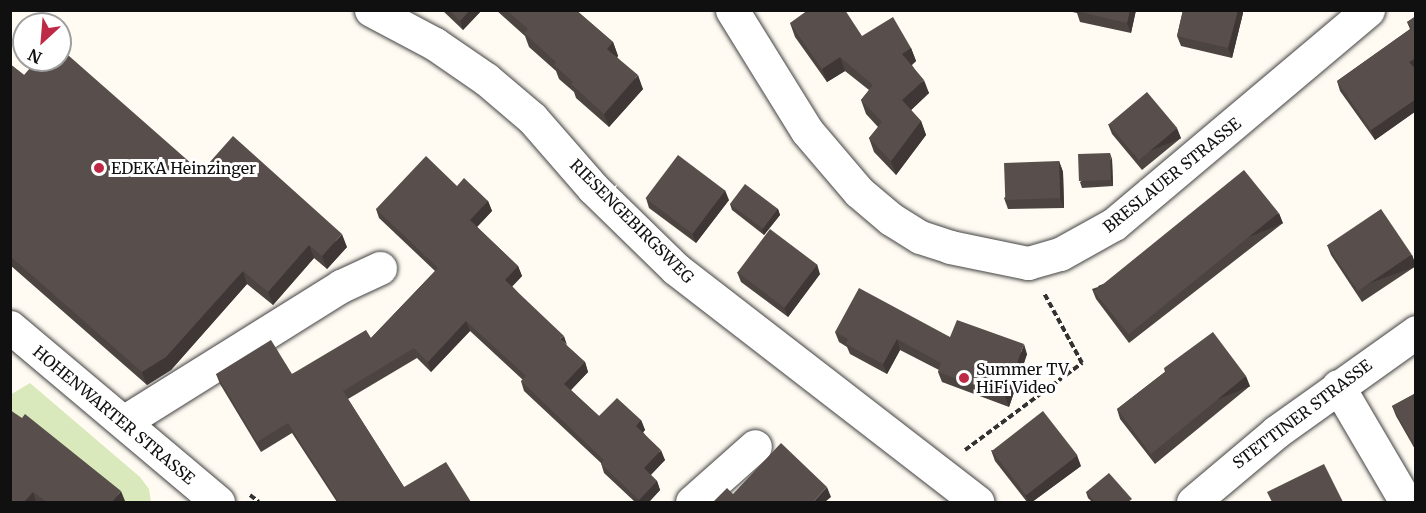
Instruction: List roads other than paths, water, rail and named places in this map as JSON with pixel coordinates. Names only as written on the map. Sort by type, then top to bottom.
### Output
[{"type":"street","name":"RIESENGEBIRGSWEG","points":[[371,10],[435,45],[486,79],[532,118],[593,188],[676,269],[978,502]]},
{"type":"street","name":"BRESLAUER STRASSE","points":[[732,10],[807,131],[859,192],[891,219],[920,237],[951,247],[1028,263],[1060,254],[1114,224],[1368,10]]},
{"type":"street","points":[[124,421],[340,286],[380,268]]},
{"type":"street","name":"HOHENWARTER STRASSE","points":[[10,327],[124,421],[208,500]]},
{"type":"street","name":"STETTINER STRASSE","points":[[1193,502],[1275,432],[1416,332]]},
{"type":"street","points":[[1338,386],[1406,502]]},
{"type":"street","points":[[692,502],[755,446]]},
{"type":"place","name":"EDEKA Heinzinger","points":[[99,168]]},
{"type":"place","name":"Summer TV HiFi Video","points":[[964,378]]}]
